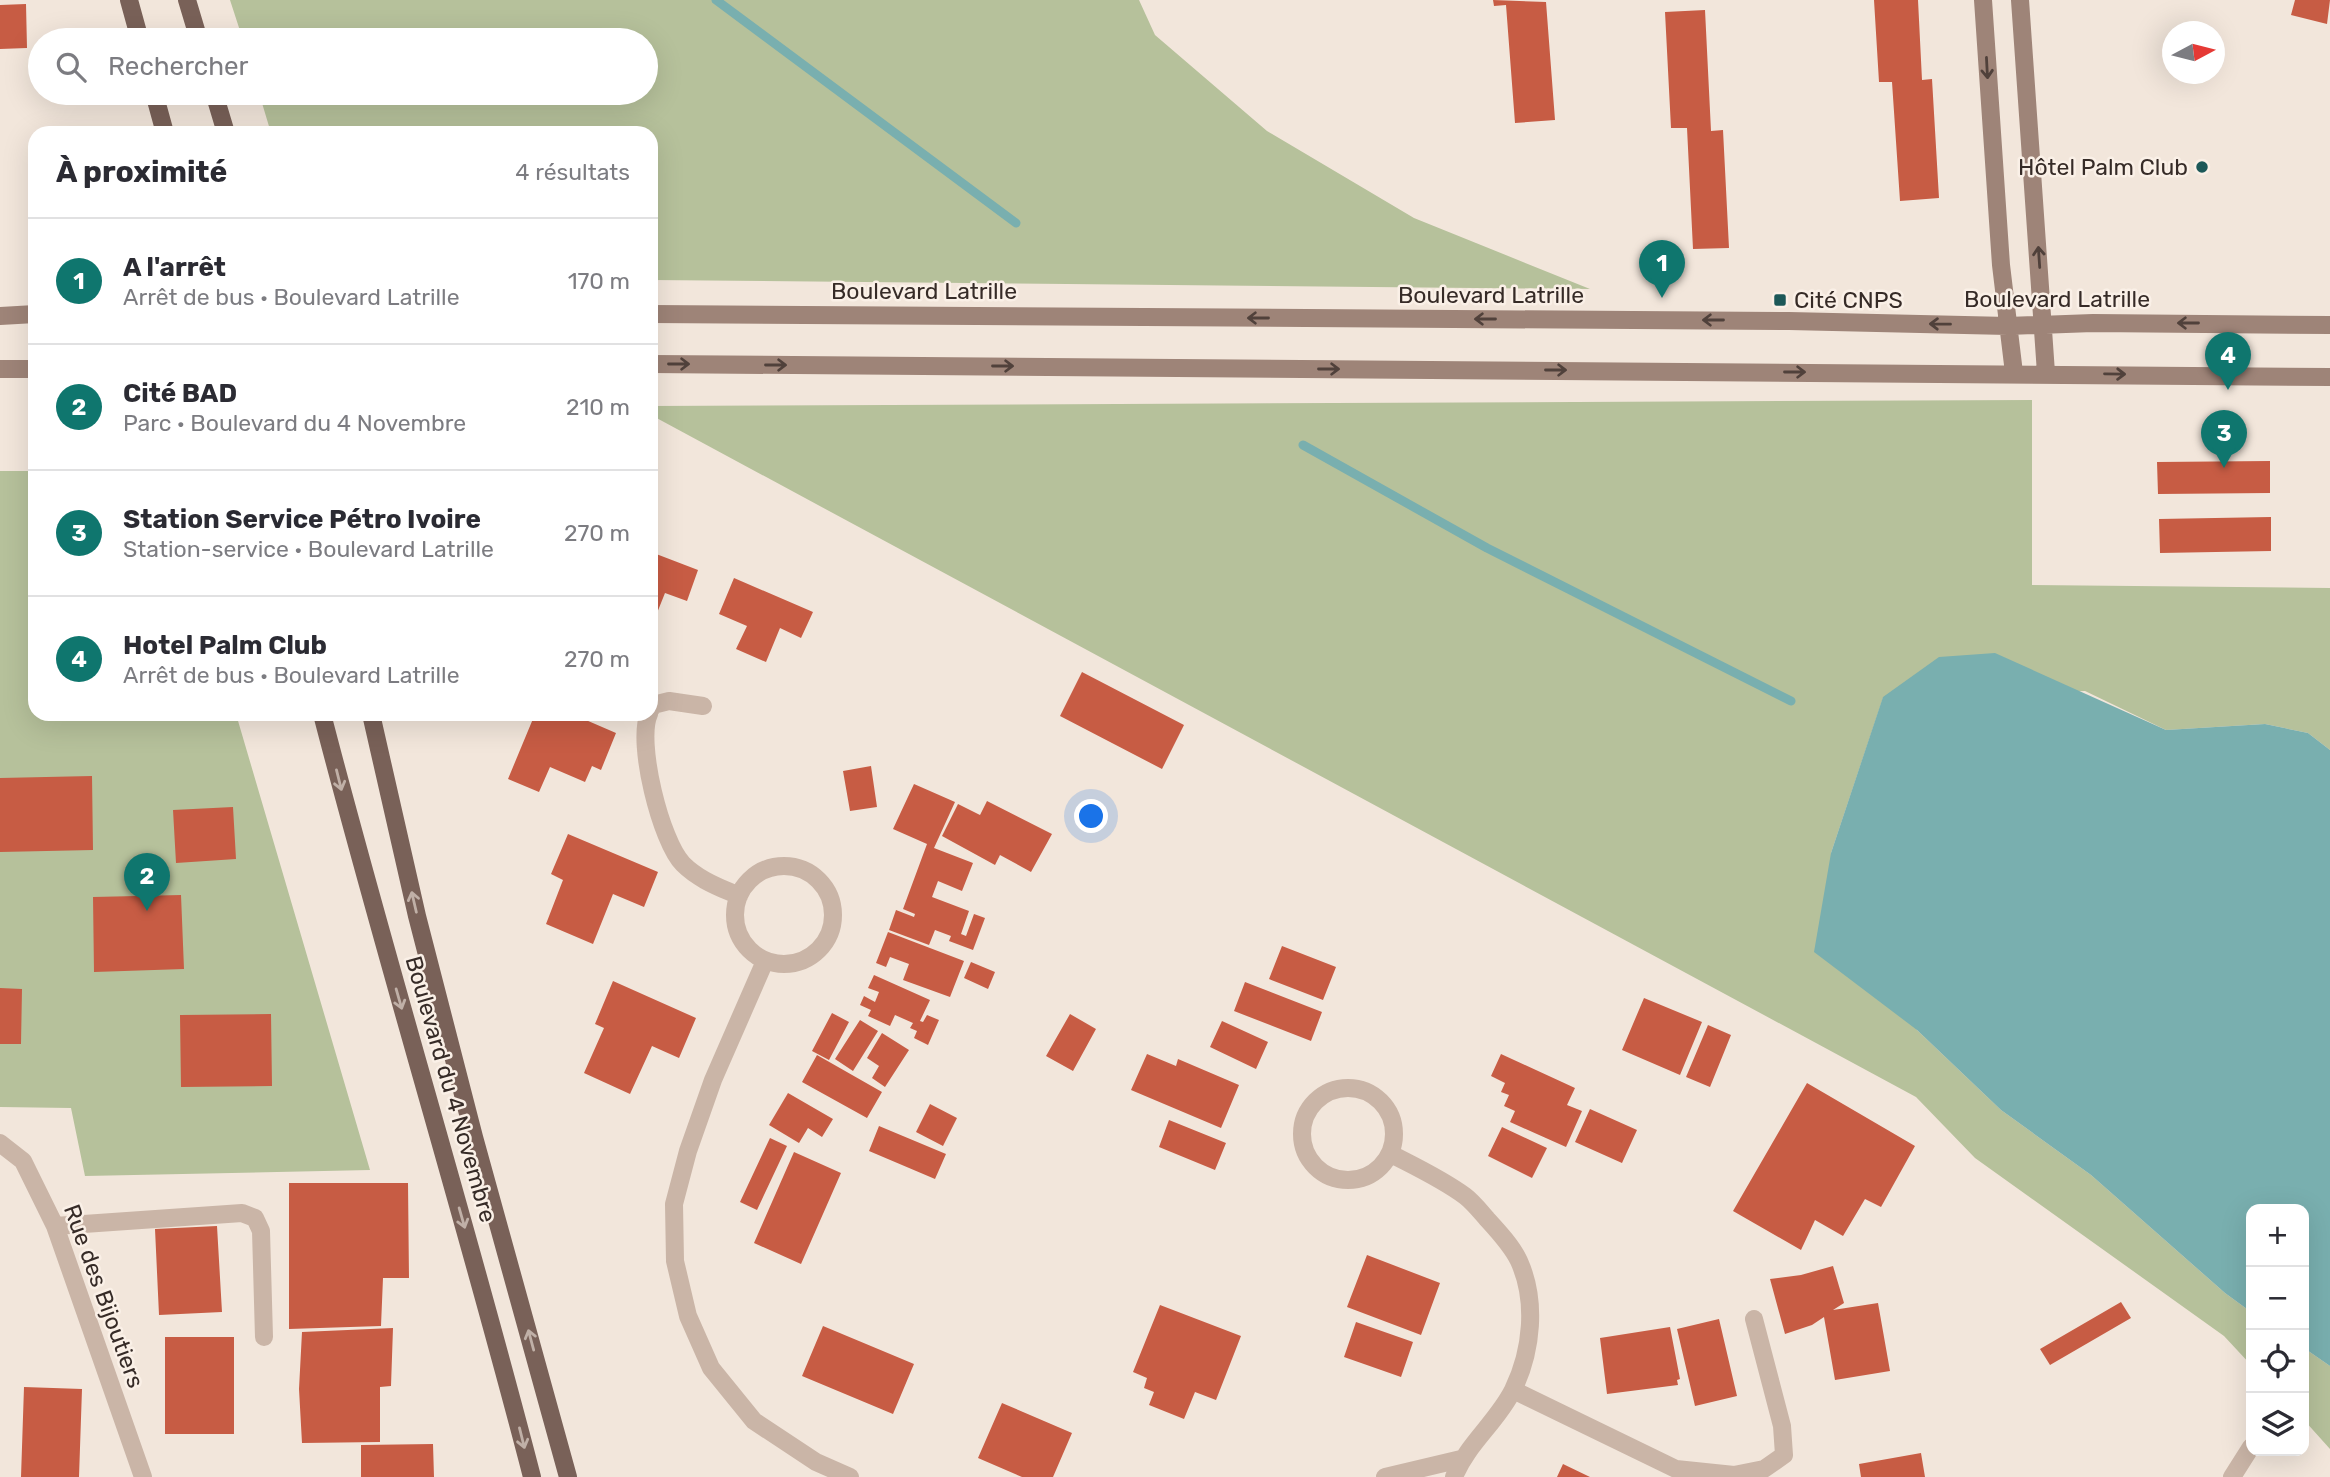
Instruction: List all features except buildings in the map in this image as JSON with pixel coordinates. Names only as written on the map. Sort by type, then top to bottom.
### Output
[{"type":"main road","points":[[129,0],[137,28]]},
{"type":"main road","points":[[187,0],[195,28]]},
{"type":"main road","points":[[1983,0],[2000,252],[2014,373]]},
{"type":"main road","points":[[2020,0],[2046,373]]},
{"type":"main road","points":[[157,105],[163,126]]},
{"type":"main road","points":[[218,105],[224,126]]},
{"type":"main road","points":[[0,316],[28,314]]},
{"type":"main road","name":"Boulevard Latrille","points":[[658,314],[1789,321],[2008,326],[2092,323],[2330,324]]},
{"type":"main road","points":[[658,364],[2330,377]]},
{"type":"main road","points":[[0,369],[28,369]]},
{"type":"main road","name":"Boulevard du 4 Novembre","points":[[324,721],[360,865],[486,1300],[532,1477]]},
{"type":"main road","name":"Boulevard du 4 Novembre","points":[[373,721],[417,916],[474,1137],[568,1477]]},
{"type":"street","points":[[658,704],[668,701],[703,706]]},
{"type":"street","points":[[645,721],[647,756],[654,796],[666,835],[681,862],[704,881],[739,896]]},
{"type":"street","points":[[785,866],[804,870],[820,881],[830,897],[834,916],[830,935],[819,951],[803,961],[784,965],[765,961],[750,950],[739,934],[735,915],[739,896],[750,880],[766,869],[785,866]]},
{"type":"street","points":[[765,961],[713,1080],[688,1151],[674,1204],[674,1261],[688,1316],[711,1368],[754,1421],[816,1462],[850,1477]]},
{"type":"street","points":[[1349,1087],[1367,1091],[1382,1102],[1392,1117],[1395,1136],[1391,1154],[1380,1169],[1364,1178],[1347,1181],[1329,1177],[1314,1167],[1304,1151],[1301,1132],[1305,1115],[1316,1100],[1331,1090],[1349,1087]]},
{"type":"street","name":"Rue des Bijoutiers","points":[[0,1143],[23,1161],[55,1226],[143,1477]]},
{"type":"street","points":[[1391,1154],[1433,1175],[1467,1197],[1518,1259],[1530,1291],[1526,1357],[1513,1390],[1492,1424],[1461,1459],[1454,1477]]},
{"type":"street","points":[[55,1226],[242,1213],[255,1218],[261,1231],[264,1337]]},
{"type":"street","points":[[1513,1390],[1676,1469],[1734,1475],[1764,1469],[1784,1455],[1782,1426],[1754,1320]]},
{"type":"street","points":[[2232,1477],[2246,1455]]},
{"type":"street","points":[[1385,1477],[1461,1459]]},
{"type":"green space","points":[[230,0],[1139,0],[1155,35],[1267,131],[1414,218],[1590,289],[658,280],[658,126],[269,126],[263,105],[658,105],[658,28],[239,28]]},
{"type":"green space","points":[[2032,400],[2032,585],[2330,588],[2330,750],[2308,733],[2265,724],[2166,730],[2085,691],[1883,698],[1831,853],[1917,1030],[2001,1110],[2091,1175],[2246,1308],[2246,1360],[2224,1336],[1975,1158],[1916,1097],[658,419],[658,406]]},
{"type":"green space","points":[[0,471],[28,471],[28,721],[238,721],[370,1170],[85,1176],[71,1108],[0,1107]]},
{"type":"green space","points":[[2309,1351],[2330,1366],[2330,1449],[2309,1426]]},
{"type":"water","points":[[1995,653],[2166,730],[2265,724],[2308,733],[2330,750],[2330,1366],[2309,1351],[2309,1204],[2246,1204],[2246,1308],[2091,1175],[2001,1110],[1917,1030],[1814,952],[1831,853],[1883,697],[1939,657]]},
{"type":"waterway","points":[[716,0],[1016,223]]},
{"type":"waterway","points":[[1303,445],[1487,548],[1791,701]]},
{"type":"place","name":"Hôtel Palm Club","points":[[2202,167]]},
{"type":"place","name":"A l'arrêt","points":[[1662,298]]},
{"type":"place","name":"Cité CNPS","points":[[1780,300]]},
{"type":"place","name":"Hotel Palm Club","points":[[2228,390]]},
{"type":"place","name":"Station Service Pétro Ivoire","points":[[2224,468]]},
{"type":"place","name":"Cité BAD","points":[[147,911]]}]
